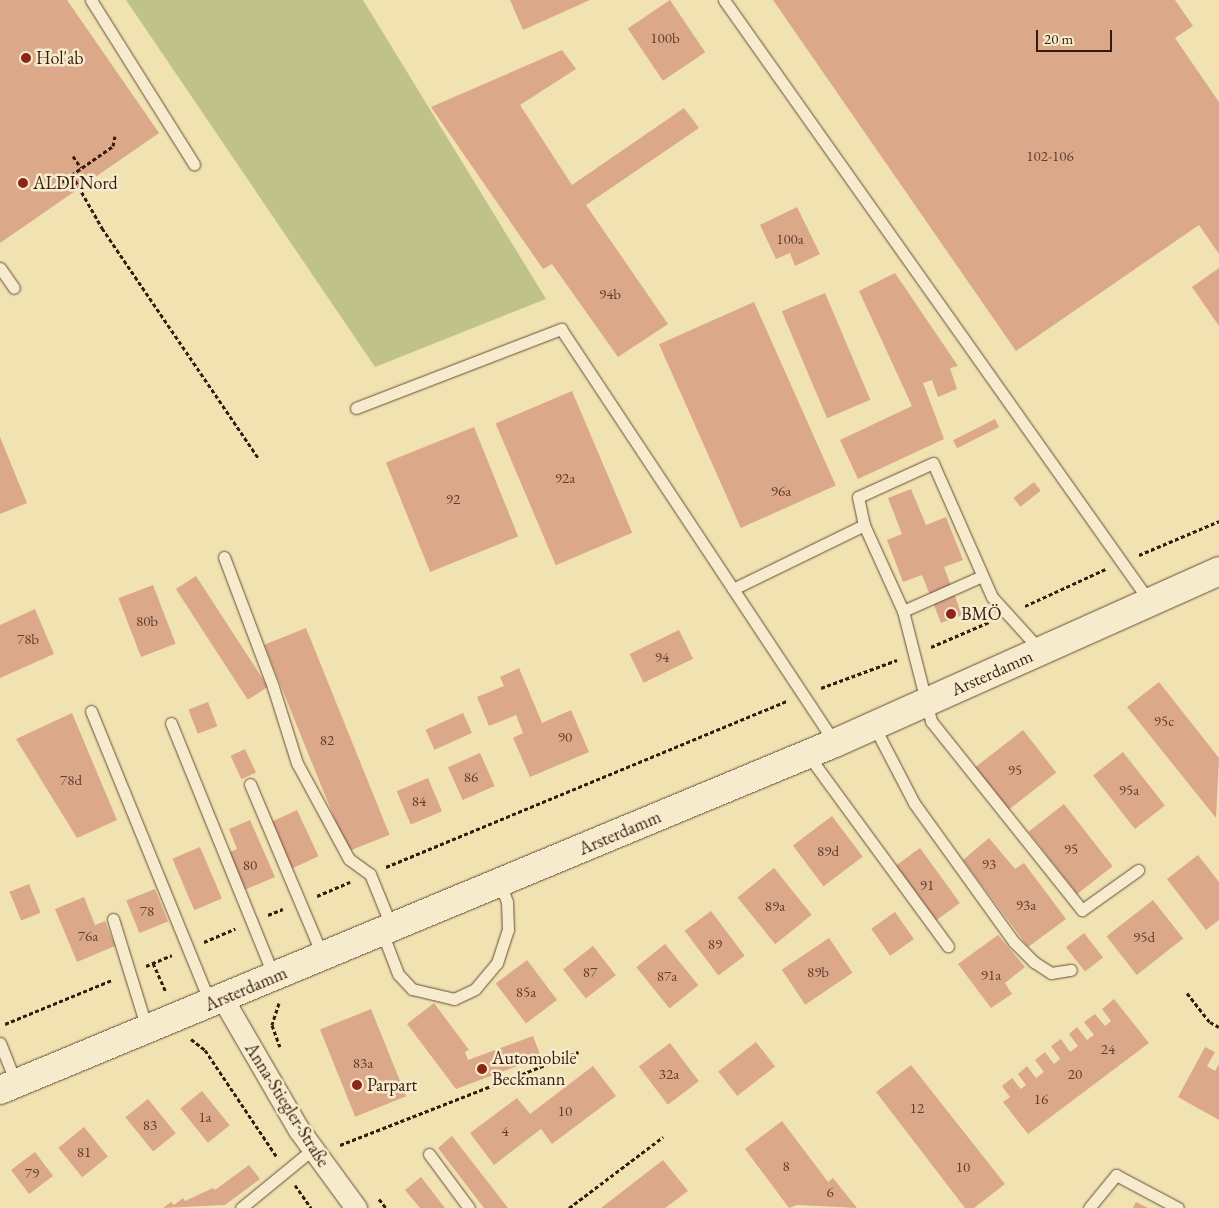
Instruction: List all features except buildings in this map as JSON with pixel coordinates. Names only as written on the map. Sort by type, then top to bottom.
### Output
[{"type":"street","name":"Arsterdamm","points":[[8,1087],[835,743],[1219,571]]},
{"type":"street","name":"Anna-Stiegler-Straße","points":[[217,1001],[313,1149],[356,1208]]},
{"type":"lane","points":[[91,0],[194,164]]},
{"type":"lane","points":[[724,0],[1150,602]]},
{"type":"lane","points":[[0,268],[14,288]]},
{"type":"lane","points":[[356,408],[561,329],[835,743]]},
{"type":"lane","points":[[1041,651],[992,596],[933,463],[858,497],[864,525],[903,611],[924,704],[930,721],[1082,910],[1138,870]]},
{"type":"lane","points":[[733,589],[864,525]]},
{"type":"lane","points":[[224,557],[273,687],[297,763],[349,859],[370,874],[398,974],[412,989],[454,999],[475,988],[497,963],[508,930],[507,902],[500,883]]},
{"type":"lane","points":[[903,611],[982,576]]},
{"type":"lane","points":[[91,711],[188,949],[217,1001]]},
{"type":"lane","points":[[171,723],[272,978]]},
{"type":"lane","points":[[874,726],[914,803],[1014,942],[1034,962],[1051,973],[1071,970]]},
{"type":"lane","points":[[808,754],[948,946]]},
{"type":"lane","points":[[250,784],[323,957]]},
{"type":"lane","points":[[113,919],[147,1030]]},
{"type":"lane","name":"Arsterdamm","points":[[0,1043],[8,1087]]},
{"type":"lane","points":[[241,1208],[313,1149]]},
{"type":"lane","points":[[429,1154],[469,1208]]},
{"type":"lane","points":[[1089,1208],[1116,1175],[1178,1208]]},
{"type":"path","points":[[50,190],[113,146],[115,136]]},
{"type":"path","points":[[73,156],[81,168]]},
{"type":"path","points":[[72,175],[102,228],[259,459]]},
{"type":"path","points":[[0,1026],[803,695],[913,654],[1008,614],[1122,561],[1219,521]]},
{"type":"path","points":[[153,963],[189,1038],[205,1050],[311,1208]]},
{"type":"path","points":[[272,978],[280,1000],[272,1025],[281,1050]]},
{"type":"path","points":[[1187,993],[1210,1022],[1219,1027]]},
{"type":"path","points":[[340,1145],[579,1052]]},
{"type":"path","points":[[334,1137],[345,1152]]},
{"type":"path","points":[[569,1208],[663,1137]]},
{"type":"path","points":[[376,1195],[386,1208]]},
{"type":"green space","points":[[126,0],[363,0],[546,299],[375,367]]},
{"type":"place","name":"Hol'ab","points":[[26,58]]},
{"type":"place","name":"ALDI Nord","points":[[23,183]]},
{"type":"place","name":"BMÖ","points":[[951,614]]},
{"type":"place","name":"Automobile Beckmann","points":[[482,1069]]},
{"type":"place","name":"Parpart","points":[[357,1085]]}]
